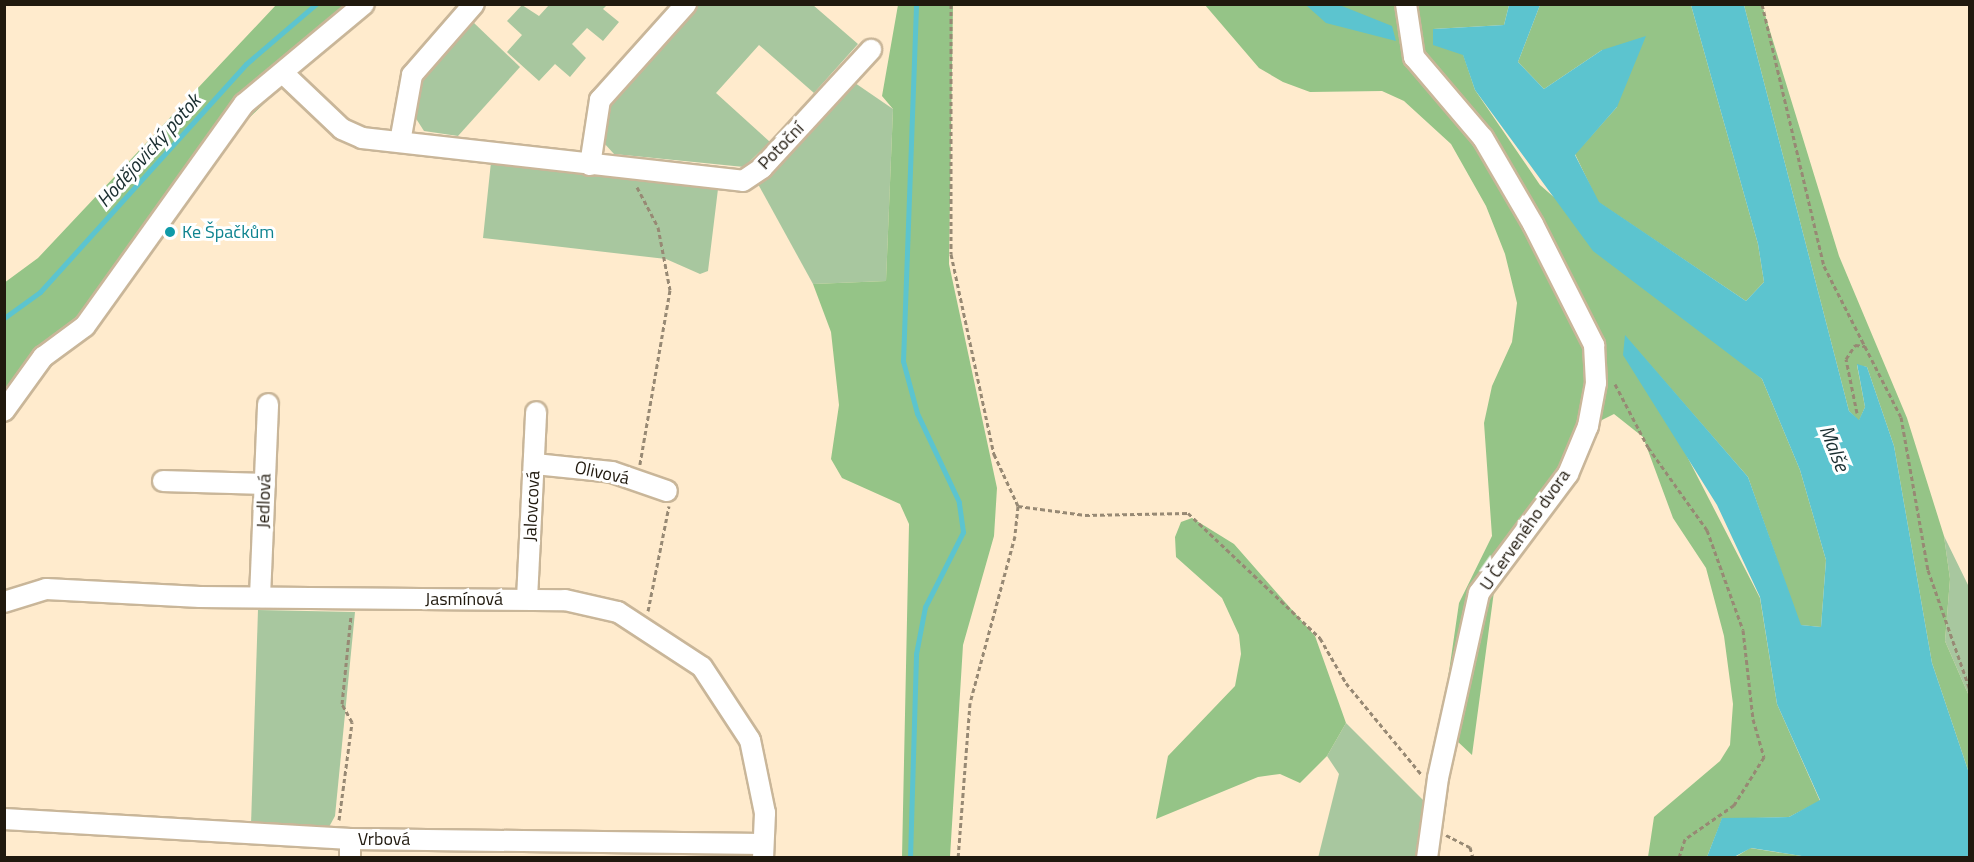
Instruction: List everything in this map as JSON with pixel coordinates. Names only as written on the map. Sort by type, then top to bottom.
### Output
[{"type":"street","points":[[4,411],[43,357],[85,326],[244,104],[364,4]]},
{"type":"street","points":[[400,142],[412,75],[474,4]]},
{"type":"street","points":[[590,165],[600,100],[686,4]]},
{"type":"street","name":"U Červeného dvora","points":[[1406,4],[1414,57],[1483,138],[1533,224],[1594,345],[1596,383],[1588,426],[1568,474],[1479,593],[1438,778],[1433,828],[1427,858]]},
{"type":"street","name":"Potoční","points":[[283,73],[351,134],[590,165],[743,181],[762,168],[871,50]]},
{"type":"street","name":"Jedlová","points":[[260,597],[268,404]]},
{"type":"street","name":"Jalovcová","points":[[526,599],[536,412]]},
{"type":"street","name":"Olivová","points":[[535,464],[574,466],[636,480],[667,491]]},
{"type":"street","points":[[163,481],[265,484]]},
{"type":"street","name":"Jasmínová","points":[[4,602],[46,589],[260,597],[526,599],[592,604],[647,628],[702,667],[750,740],[765,813],[763,851]]},
{"type":"street","name":"Vrbová","points":[[4,819],[350,848],[763,851]]},
{"type":"path","points":[[951,4],[951,254],[994,454],[1018,506],[1015,536],[970,703],[958,858]]},
{"type":"path","points":[[1762,4],[1824,266],[1901,417],[1929,570],[1970,690]]},
{"type":"path","points":[[627,169],[658,226],[670,290],[636,480]]},
{"type":"path","points":[[1857,413],[1846,359],[1855,345],[1865,346]]},
{"type":"path","points":[[1610,375],[1648,447],[1707,530],[1743,630],[1753,719],[1764,757],[1734,805],[1685,839],[1679,858]]},
{"type":"path","points":[[647,628],[648,599],[670,516],[667,491]]},
{"type":"path","points":[[1018,506],[1085,515],[1188,513],[1320,638],[1377,723],[1423,777],[1438,778]]},
{"type":"path","points":[[350,848],[340,828],[338,814],[352,722],[342,704],[352,598]]},
{"type":"path","points":[[1433,828],[1470,848],[1473,858]]},
{"type":"green space","points":[[276,5],[366,5],[248,119],[173,221],[73,327],[5,389],[4,283],[38,258]]},
{"type":"green space","points":[[522,5],[539,16],[549,5],[607,5],[603,9],[619,22],[603,41],[587,28],[572,44],[586,58],[570,77],[555,64],[539,81],[507,52],[522,35],[507,21]]},
{"type":"green space","points":[[696,5],[813,5],[858,44],[814,93],[759,45],[716,93],[770,142],[744,167],[614,154],[604,143],[608,106]]},
{"type":"green space","points":[[898,5],[953,5],[949,264],[997,488],[994,536],[963,645],[950,857],[902,857],[909,524],[900,504],[842,478],[831,459],[839,405],[831,332],[813,284],[886,281],[893,109],[882,96]]},
{"type":"green space","points":[[1205,5],[1308,5],[1354,13],[1337,5],[1509,5],[1504,25],[1433,29],[1463,54],[1475,90],[1540,185],[1762,379],[1800,470],[1826,560],[1821,627],[1800,625],[1748,477],[1625,336],[1760,598],[1777,704],[1820,801],[1789,817],[1722,819],[1707,857],[1648,857],[1654,817],[1720,761],[1730,745],[1733,704],[1724,636],[1706,568],[1673,518],[1643,437],[1614,414],[1598,422],[1495,584],[1472,755],[1441,726],[1459,603],[1492,536],[1484,423],[1492,386],[1512,342],[1517,303],[1505,254],[1486,206],[1451,144],[1404,101],[1382,91],[1310,92],[1283,82],[1259,68]]},
{"type":"green space","points":[[1540,5],[1691,5],[1758,244],[1764,282],[1746,301],[1598,202],[1575,154],[1617,107],[1602,50],[1544,89],[1518,62]]},
{"type":"green space","points":[[1744,5],[1762,5],[1839,256],[1907,418],[1944,536],[1950,579],[1945,641],[1969,696],[1969,773],[1932,663],[1894,446],[1867,367],[1857,365],[1865,407],[1859,421],[1849,411]]},
{"type":"green space","points":[[473,22],[520,67],[458,136],[424,131],[415,117],[421,82]]},
{"type":"green space","points":[[855,83],[893,109],[886,281],[813,284],[758,184]]},
{"type":"green space","points":[[491,162],[718,189],[708,271],[700,274],[666,259],[483,238]]},
{"type":"green space","points":[[1192,518],[1234,544],[1315,636],[1346,723],[1327,756],[1300,783],[1280,774],[1258,777],[1156,819],[1168,756],[1235,686],[1241,654],[1239,635],[1222,598],[1176,557],[1175,537],[1181,522]]},
{"type":"green space","points":[[1944,536],[1969,587],[1969,696],[1945,641],[1950,579]]},
{"type":"green space","points":[[258,610],[355,612],[335,816],[329,827],[251,825]]},
{"type":"green space","points":[[1346,723],[1431,808],[1421,857],[1318,858],[1339,774],[1327,756]]},
{"type":"green space","points":[[1750,848],[1808,857],[1734,858]]},
{"type":"water","points":[[1337,4],[1392,26],[1396,41],[1326,23],[1307,6]]},
{"type":"water","name":"Malše","points":[[1509,5],[1540,5],[1518,62],[1544,89],[1602,50],[1646,36],[1617,107],[1575,155],[1599,202],[1746,301],[1764,282],[1758,244],[1691,5],[1744,5],[1849,411],[1859,420],[1865,407],[1857,364],[1867,367],[1894,446],[1932,663],[1969,773],[1969,857],[1808,857],[1751,848],[1734,857],[1707,857],[1722,818],[1789,817],[1820,800],[1777,704],[1760,597],[1717,505],[1623,355],[1625,335],[1748,477],[1801,625],[1821,627],[1826,560],[1800,470],[1762,379],[1593,251],[1475,90],[1463,55],[1433,45],[1433,29],[1504,25]]},
{"type":"waterway","name":"Hodějovický potok","points":[[4,318],[40,292],[246,64],[316,4]]},
{"type":"waterway","points":[[910,858],[916,654],[925,607],[963,532],[959,502],[917,413],[903,361],[916,4]]},
{"type":"place","name":"Ke Špačkům","points":[[170,232]]}]
